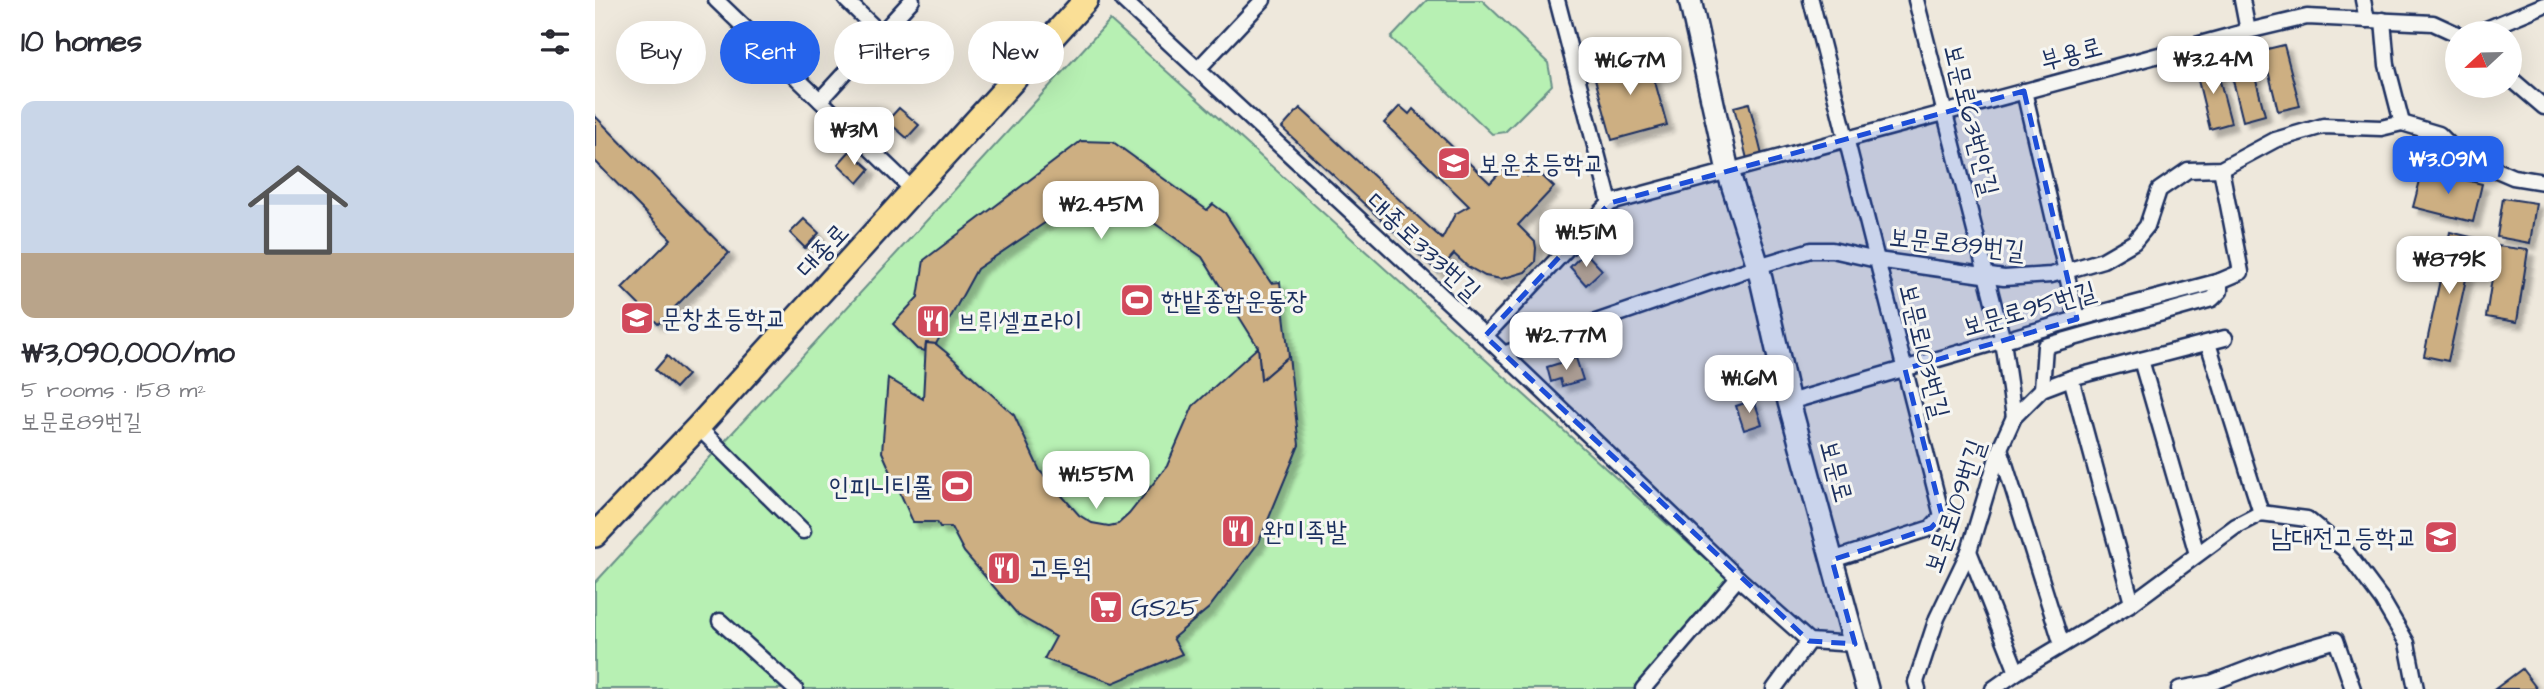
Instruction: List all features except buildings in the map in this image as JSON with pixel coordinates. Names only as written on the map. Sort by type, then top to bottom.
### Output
[{"type":"main road","name":"대종로","points":[[595,536],[698,427],[1086,0]]},
{"type":"main road","name":"보문로","points":[[1690,0],[1728,171],[1758,266],[1789,402],[1867,689]]},
{"type":"street","points":[[716,0],[914,191]]},
{"type":"street","points":[[846,0],[868,21]]},
{"type":"street","points":[[893,21],[912,0]]},
{"type":"street","name":"대종로333번길","points":[[1123,0],[1485,336],[1738,578],[1809,641]]},
{"type":"street","points":[[1198,69],[1263,0]]},
{"type":"street","points":[[1485,336],[1610,203],[1557,0]]},
{"type":"street","name":"보문로103번길","points":[[1811,0],[1942,516],[1931,528],[1832,560]]},
{"type":"street","name":"보문로63번안길","points":[[1916,0],[2003,341],[2014,416]]},
{"type":"street","points":[[2242,0],[2248,31]]},
{"type":"street","points":[[2363,0],[2367,20]]},
{"type":"street","points":[[2506,21],[2544,5]]},
{"type":"street","name":"부용로","points":[[1610,203],[2307,17],[2433,23],[2445,28]]},
{"type":"street","points":[[2383,20],[2387,65],[2402,123]]},
{"type":"street","points":[[820,100],[835,84]]},
{"type":"street","points":[[2522,88],[2544,107]]},
{"type":"street","name":"부용로","points":[[2024,91],[2077,319]]},
{"type":"street","name":"보문로89번길","points":[[1758,266],[1811,250],[1832,250],[1877,260],[2004,278],[2051,275],[2103,260],[2134,242],[2147,226],[2159,190],[2188,170],[2221,169],[2275,140],[2323,126],[2381,128],[2402,123],[2439,134],[2455,150],[2513,177],[2544,182]]},
{"type":"street","name":"보문로95번길","points":[[1789,402],[2220,281],[2241,272],[2221,169]]},
{"type":"street","points":[[1503,354],[1758,266]]},
{"type":"street","points":[[2042,388],[2045,346],[2212,299],[2220,291],[2220,281]]},
{"type":"street","name":"보문로109번길","points":[[1919,689],[1916,682],[1937,618],[1969,551],[2000,448],[2014,416],[2042,388],[2225,338]]},
{"type":"street","points":[[2208,343],[2261,513]]},
{"type":"street","points":[[2141,360],[2197,554]]},
{"type":"street","points":[[2071,378],[2132,603]]},
{"type":"street","points":[[698,427],[803,531]]},
{"type":"street","points":[[2000,448],[2063,645]]},
{"type":"street","points":[[1993,689],[2132,603],[2236,526],[2261,513],[2307,520],[2343,549],[2382,600],[2407,642],[2416,689]]},
{"type":"street","points":[[1969,551],[2017,672]]},
{"type":"street","points":[[1643,689],[1738,578]]},
{"type":"street","points":[[720,621],[795,689]]},
{"type":"street","points":[[2179,689],[2211,684],[2284,655],[2336,640],[2353,689]]},
{"type":"street","points":[[1774,689],[1809,641],[1855,644]]},
{"type":"highlighted area","points":[[2024,91],[2077,319],[1905,369],[1942,516],[1931,528],[1832,560],[1855,644],[1809,641],[1485,336],[1610,203]]},
{"type":"green space","points":[[1427,0],[1482,0],[1548,63],[1552,85],[1505,132],[1492,134],[1391,38]]},
{"type":"green space","name":"한밭종합운동장","points":[[1110,20],[1729,580],[1635,689],[595,689],[595,583],[1051,84],[1064,84],[1064,70]]},
{"type":"place","name":"보운초등학교","points":[[1454,163]]},
{"type":"place","name":"한밭종합운동장","points":[[1137,300]]},
{"type":"place","name":"문창초등학교","points":[[637,318]]},
{"type":"place","name":"브뤼셀프라이","points":[[933,321]]},
{"type":"place","name":"인피니티풀","points":[[957,486]]},
{"type":"place","name":"완미족발","points":[[1238,531]]},
{"type":"place","name":"남대전고등학교","points":[[2441,537]]},
{"type":"place","name":"고투웍","points":[[1004,568]]},
{"type":"place","name":"GS25","points":[[1106,607]]}]
